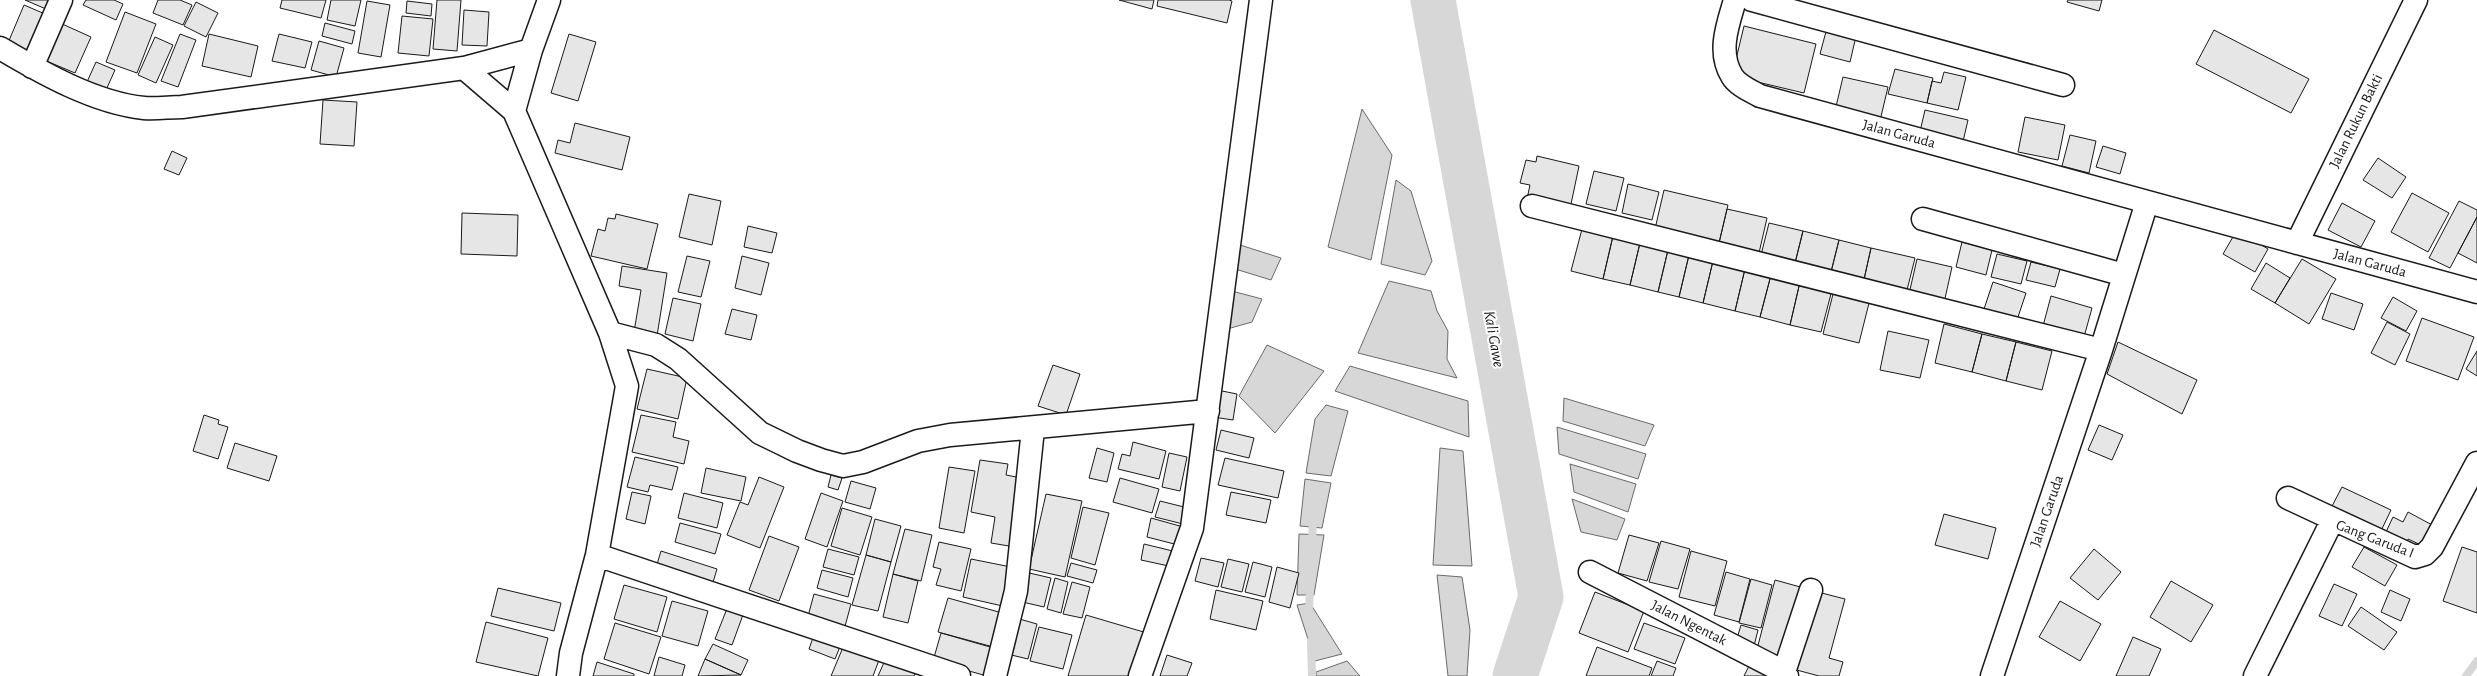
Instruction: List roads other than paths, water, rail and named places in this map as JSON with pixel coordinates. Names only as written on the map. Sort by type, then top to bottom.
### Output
[{"type":"street","points":[[32,67],[61,0]]},
{"type":"street","points":[[514,111],[530,50],[549,0]]},
{"type":"street","points":[[1140,676],[1192,528],[1261,0]]},
{"type":"street","name":"Jalan Garuda","points":[[1735,0],[1725,37],[1725,58],[1732,76],[1760,96],[2477,292]]},
{"type":"street","points":[[1752,0],[2063,85]]},
{"type":"street","name":"Jalan Rukun Bakti","points":[[2297,243],[2416,0]]},
{"type":"street","points":[[0,48],[32,67],[112,102],[145,108],[182,107],[464,68],[530,50]]},
{"type":"street","points":[[464,68],[514,111],[610,333],[627,386],[597,555],[571,653],[568,676]]},
{"type":"street","name":"Jalan Garuda","points":[[1992,676],[2101,350],[2147,202]]},
{"type":"street","points":[[1532,206],[2101,350]]},
{"type":"street","points":[[1923,219],[2124,274]]},
{"type":"street","points":[[610,333],[656,345],[678,359],[760,433],[797,451],[843,466],[863,462],[926,440],[950,435],[1033,429],[1208,411]]},
{"type":"street","points":[[995,676],[1016,591],[1033,429]]},
{"type":"street","name":"Gang Garuda I","points":[[2255,676],[2333,519],[2415,557],[2425,554],[2432,547],[2477,463]]},
{"type":"street","points":[[2288,498],[2333,519]]},
{"type":"street","points":[[597,555],[959,676]]},
{"type":"street","name":"Jalan Ngentak","points":[[1590,572],[1785,674]]},
{"type":"street","points":[[1785,674],[1810,590]]},
{"type":"waterway","name":"Kali Gawe","points":[[1433,0],[1541,597],[1515,676]]},
{"type":"waterway","points":[[1312,544],[1313,518]]},
{"type":"waterway","points":[[1309,612],[1310,586]]},
{"type":"waterway","points":[[1311,641],[1312,676]]},
{"type":"waterway","points":[[2466,676],[2477,661]]}]
